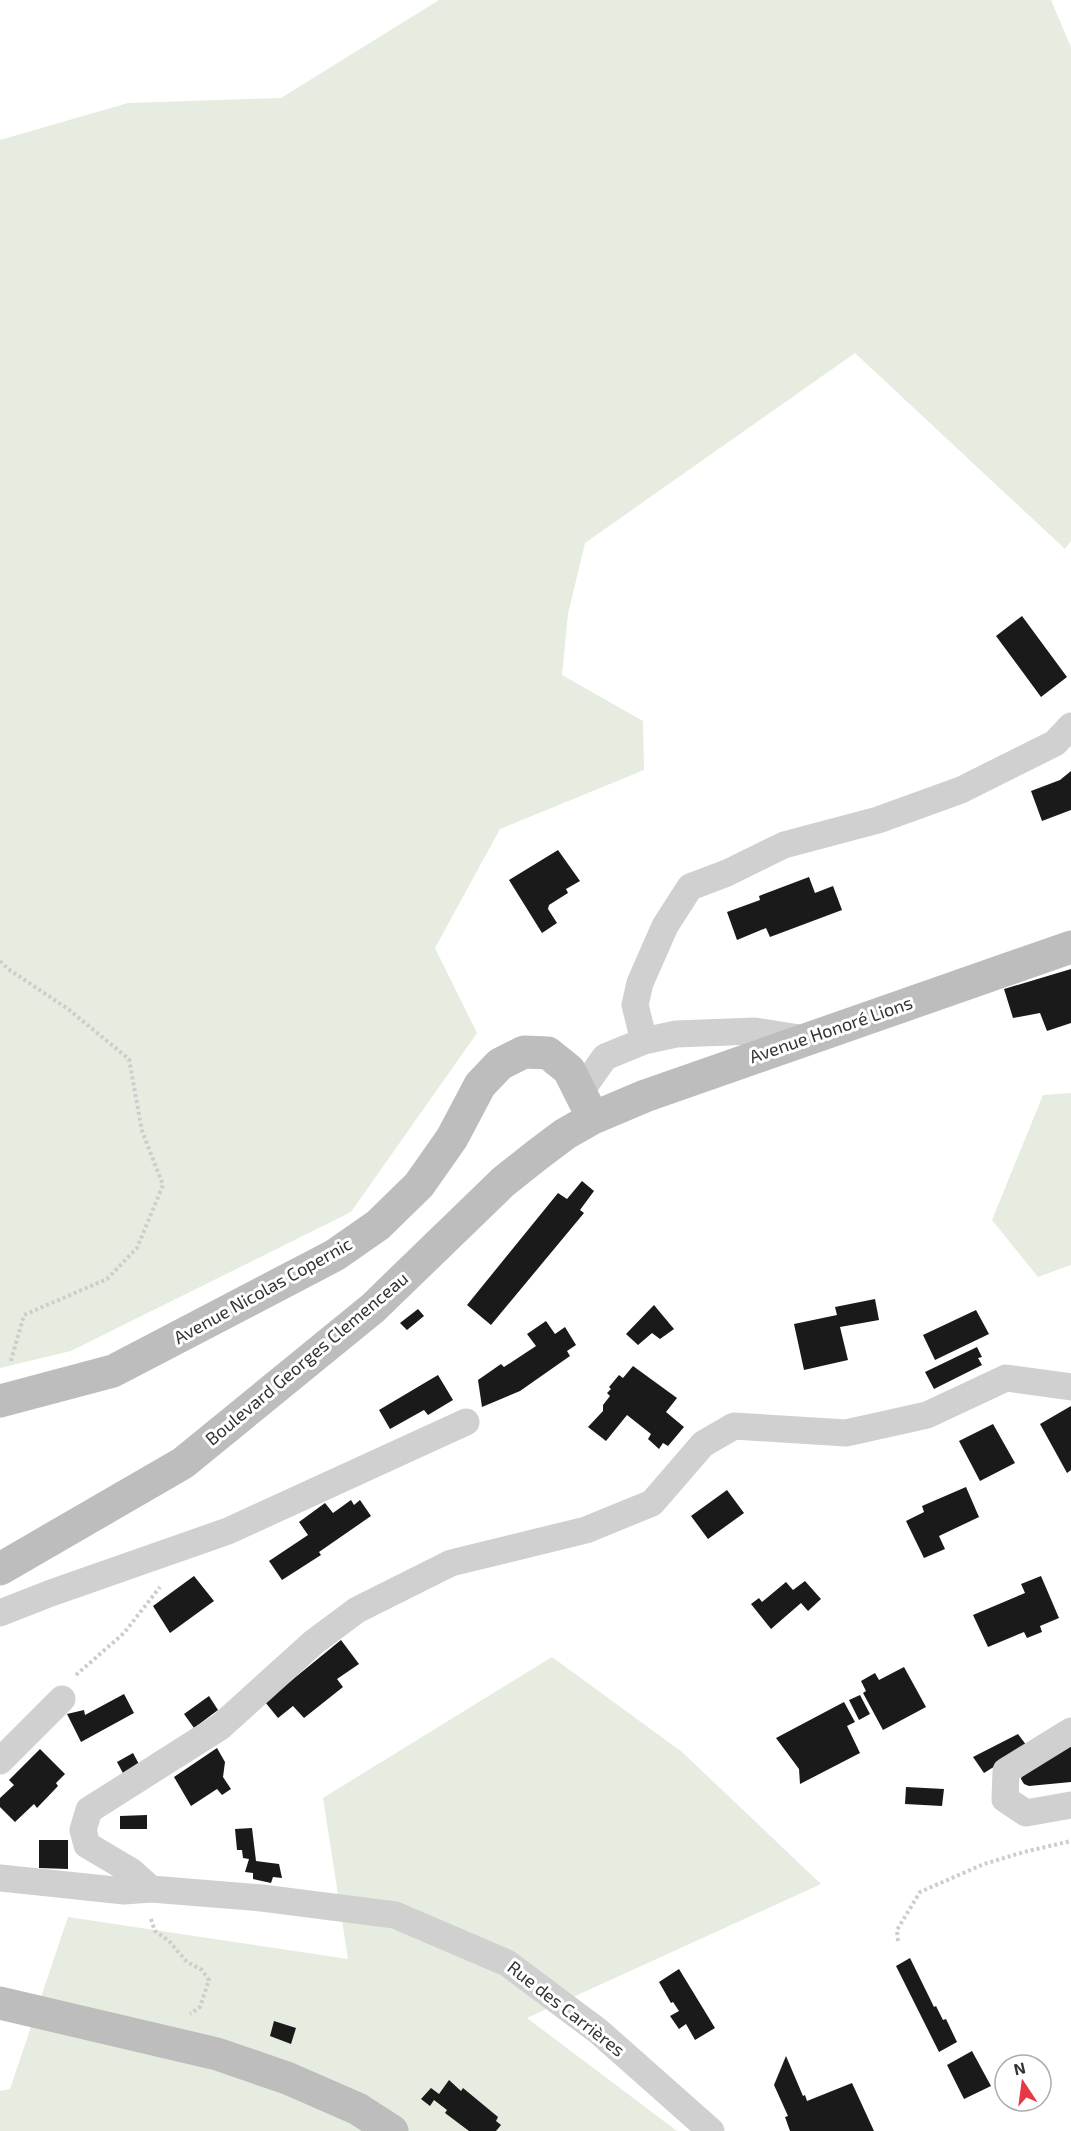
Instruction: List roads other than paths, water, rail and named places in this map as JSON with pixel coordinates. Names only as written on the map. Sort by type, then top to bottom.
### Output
[{"type":"main road","name":"Avenue Honoré Lions","points":[[587,1104],[645,1096],[1071,947]]},
{"type":"main road","name":"Avenue Nicolas Copernic","points":[[0,1401],[113,1371],[335,1255],[378,1225],[419,1185],[452,1138],[480,1085],[500,1064],[524,1052],[548,1053],[569,1070],[587,1104]]},
{"type":"main road","name":"Boulevard Georges Clemenceau","points":[[0,1569],[183,1463],[373,1308],[504,1182],[546,1148],[587,1104]]},
{"type":"main road","points":[[0,2003],[227,2057],[287,2078],[358,2109],[392,2131]]},
{"type":"street","points":[[644,1041],[635,1005],[640,983],[665,926],[690,887],[727,873],[784,845],[878,820],[961,790],[1055,743],[1071,726]]},
{"type":"street","points":[[587,1104],[605,1057],[644,1041],[676,1034],[755,1031],[806,1039]]},
{"type":"street","points":[[152,1889],[131,1871],[87,1845],[83,1830],[89,1810],[220,1727],[255,1698],[314,1642],[357,1610],[451,1563],[586,1530],[652,1503],[703,1444],[734,1426],[846,1433],[927,1415],[1006,1378],[1071,1387]]},
{"type":"street","points":[[0,1613],[228,1532],[466,1422]]},
{"type":"street","points":[[0,1761],[62,1699]]},
{"type":"street","points":[[1071,1731],[1006,1771],[1005,1799],[1026,1813],[1071,1805]]},
{"type":"street","name":"Rue des Carrières","points":[[0,1878],[124,1891],[152,1889],[262,1898],[395,1914],[507,1962],[598,2031],[711,2131]]}]
